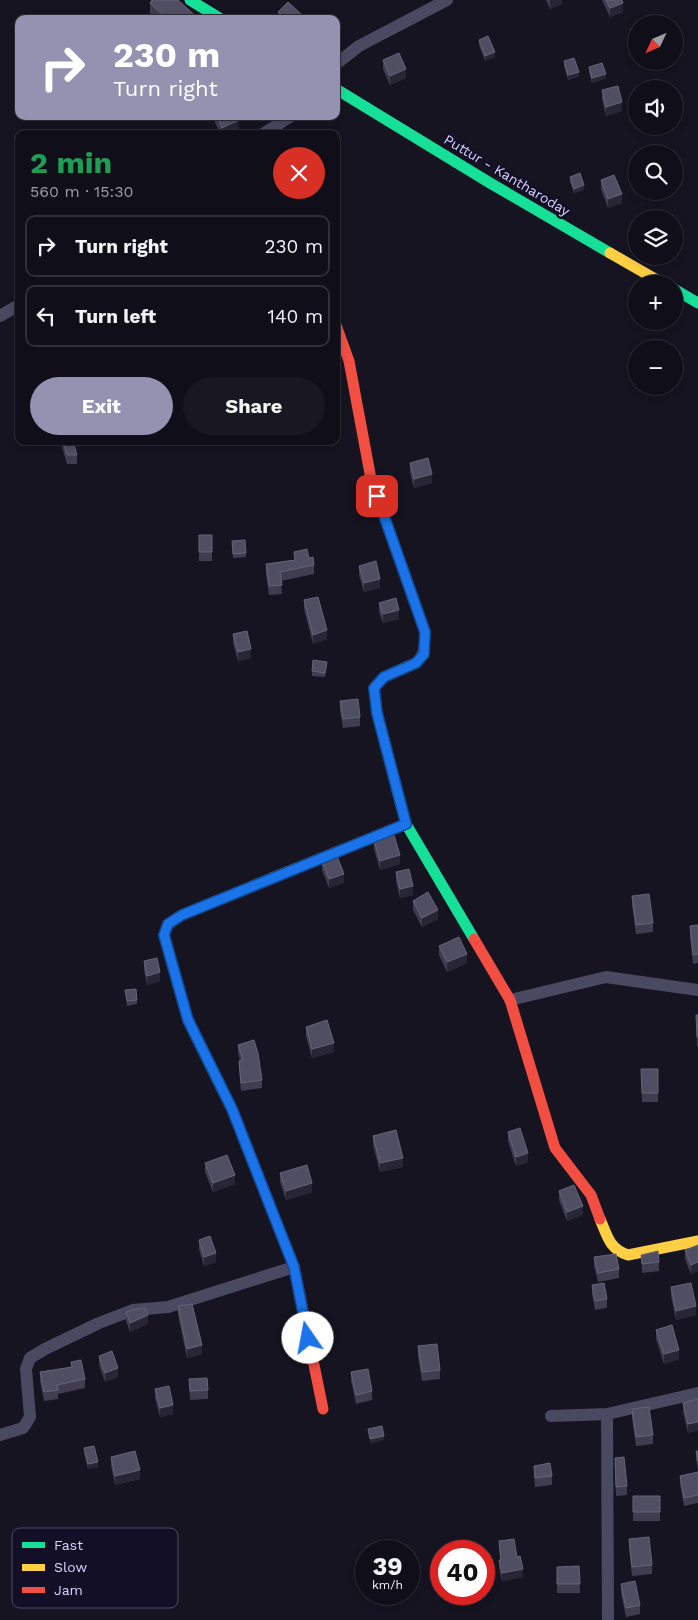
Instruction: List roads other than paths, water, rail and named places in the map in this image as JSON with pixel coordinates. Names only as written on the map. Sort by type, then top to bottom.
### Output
[{"type":"street","points":[[190,0],[214,15]]},
{"type":"street","points":[[340,61],[359,46],[447,0]]},
{"type":"street","name":"Puttur - Kantharoday","points":[[340,91],[490,183],[648,275]]},
{"type":"street","points":[[269,130],[285,120]]},
{"type":"street","points":[[683,294],[698,303]]},
{"type":"street","points":[[0,316],[15,307]]},
{"type":"street","points":[[340,336],[349,361],[371,479],[425,632],[424,654],[416,663],[384,677],[374,688],[377,713],[406,824],[510,1000],[556,1148],[591,1195],[609,1241],[618,1252],[628,1255],[698,1241]]},
{"type":"street","points":[[323,1408],[294,1267],[232,1109],[188,1020],[164,935],[168,924],[182,915],[406,824]]},
{"type":"street","points":[[510,1000],[606,977],[698,990]]},
{"type":"street","points":[[0,1435],[23,1428],[30,1417],[26,1369],[30,1358],[45,1349],[99,1323],[133,1310],[168,1307],[294,1267]]},
{"type":"street","points":[[551,1416],[607,1414],[698,1393]]},
{"type":"street","points":[[607,1414],[608,1620]]}]
